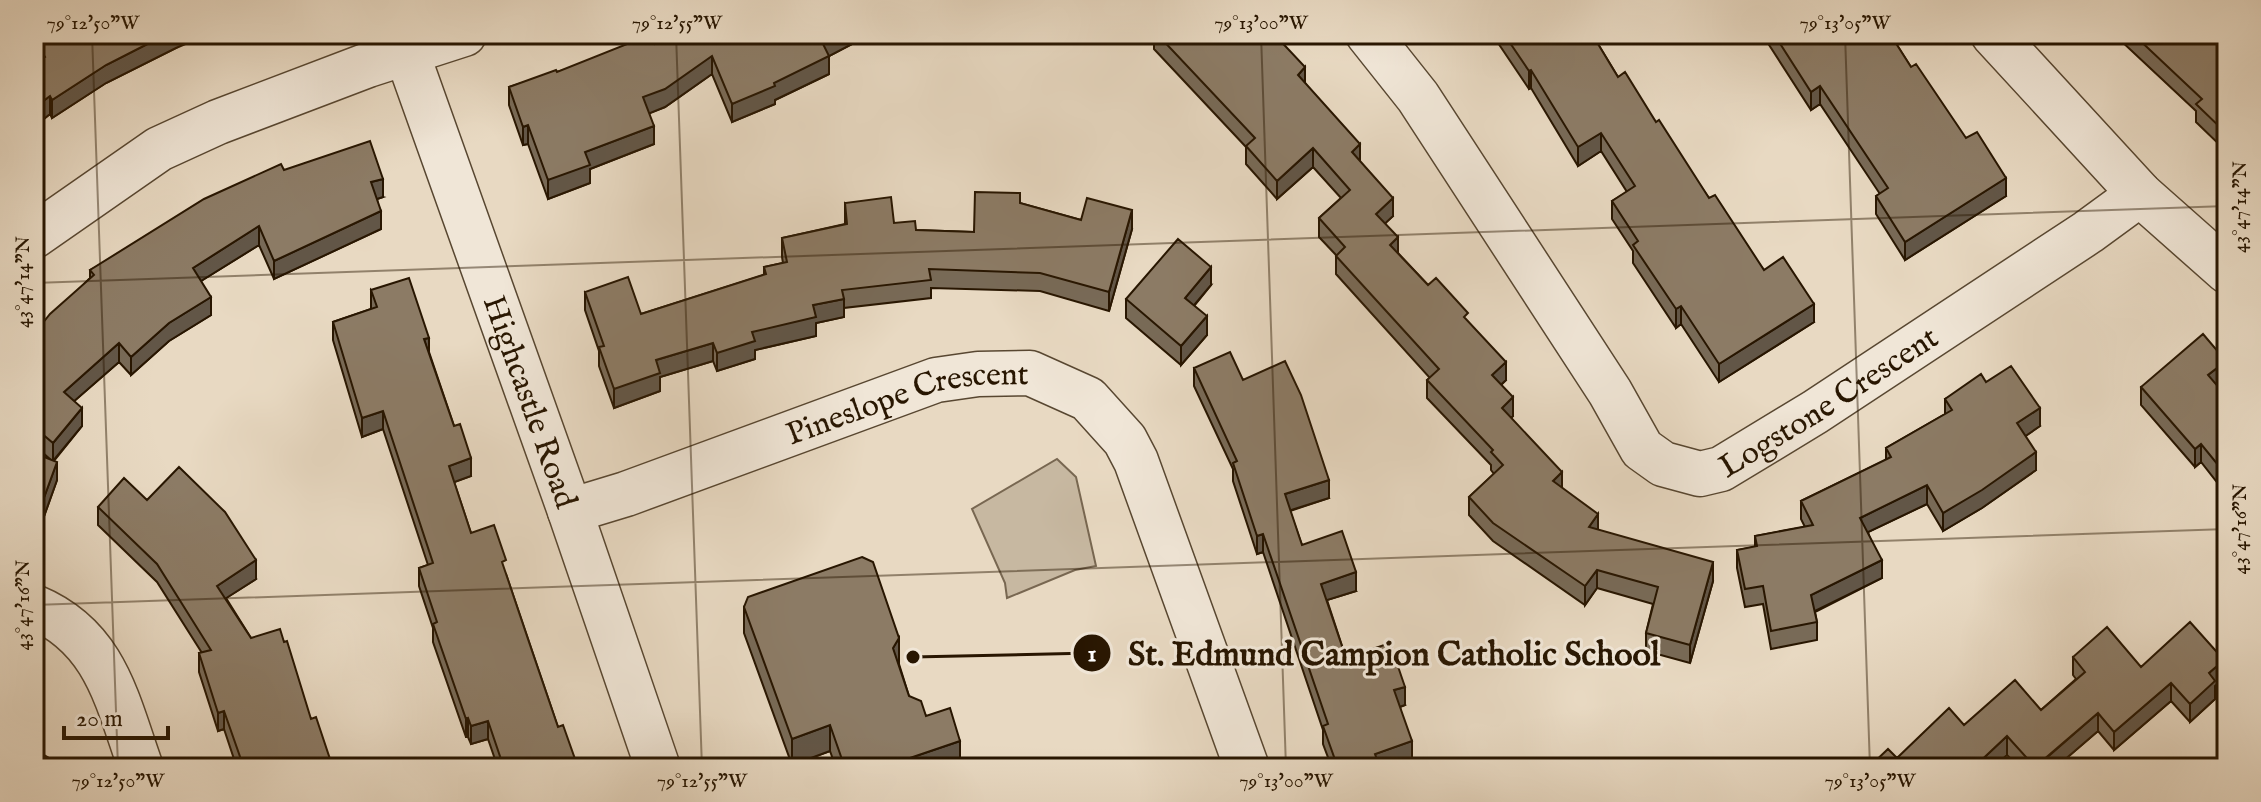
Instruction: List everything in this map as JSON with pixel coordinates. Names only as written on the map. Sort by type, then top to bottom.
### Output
[{"type":"street","points":[[34,236],[159,149],[404,42],[464,34]]},
{"type":"street","name":"Logstone Crescent","points":[[1368,34],[1418,97],[1610,392],[1642,449],[1663,464],[1700,474],[1721,469],[1815,412],[2088,232],[2140,194]]},
{"type":"street","points":[[1993,34],[2140,194],[2227,271]]},
{"type":"street","name":"Highcastle Road","points":[[404,42],[658,768]]},
{"type":"street","name":"Pineslope Crescent","points":[[570,511],[626,494],[936,380],[978,374],[1030,373],[1088,399],[1125,440],[1136,461],[1247,768]]},
{"type":"street","points":[[34,607],[54,615],[99,658],[141,768]]},
{"type":"shaded area","points":[[1057,459],[1076,477],[1096,566],[1075,570],[1007,598],[1005,583],[972,509]]},
{"type":"building","points":[[34,34],[167,34],[106,65],[52,100],[50,96],[34,108],[34,64],[45,57],[34,40]]},
{"type":"building","points":[[652,34],[655,44],[679,34],[836,34],[822,42],[829,56],[774,83],[775,86],[732,104],[712,56],[665,89],[643,97],[654,126],[585,152],[590,165],[548,180],[528,125],[523,127],[509,87],[557,72]]},
{"type":"building","points":[[1157,34],[1274,34],[1305,67],[1298,75],[1360,144],[1352,152],[1393,198],[1376,214],[1398,237],[1390,245],[1428,285],[1436,278],[1468,313],[1464,317],[1506,362],[1492,375],[1513,397],[1502,408],[1562,472],[1553,481],[1598,514],[1589,527],[1713,562],[1690,645],[1646,633],[1658,587],[1597,570],[1585,586],[1493,523],[1469,497],[1503,465],[1491,452],[1493,450],[1427,380],[1439,369],[1336,256],[1345,247],[1319,218],[1350,190],[1313,148],[1277,181],[1246,146],[1255,138]]},
{"type":"building","points":[[1504,34],[1592,34],[1618,77],[1625,72],[1709,198],[1715,195],[1764,270],[1783,257],[1814,304],[1719,364],[1681,306],[1676,309],[1633,245],[1638,241],[1612,201],[1635,186],[1601,133],[1578,147],[1531,70]]},
{"type":"building","points":[[1774,34],[1890,34],[1911,67],[1916,64],[1966,138],[1977,132],[2006,178],[1905,242],[1876,196],[1888,188],[1820,86],[1811,92]]},
{"type":"building","points":[[2133,34],[2227,34],[2227,134],[2196,104],[2202,99]]},
{"type":"building","points":[[370,141],[383,179],[371,182],[381,211],[274,261],[259,226],[193,268],[211,297],[169,323],[131,357],[119,343],[64,392],[82,408],[53,443],[34,427],[34,334],[50,314],[94,275],[90,270],[204,199],[281,164],[284,170]]},
{"type":"building","points":[[975,192],[1020,193],[1020,203],[1081,220],[1087,198],[1132,210],[1109,292],[1040,273],[929,269],[931,280],[842,290],[844,299],[813,305],[816,317],[752,332],[755,341],[717,353],[713,343],[656,360],[660,373],[614,389],[599,347],[604,346],[585,292],[628,277],[641,314],[766,274],[764,267],[787,262],[782,238],[847,224],[845,203],[891,197],[894,223],[915,221],[916,230],[974,232]]},
{"type":"building","points":[[1178,239],[1211,267],[1185,298],[1207,316],[1181,346],[1126,299]]},
{"type":"building","points":[[409,278],[429,338],[424,339],[454,426],[460,424],[471,458],[449,466],[471,533],[494,525],[506,560],[502,562],[558,727],[563,725],[575,759],[552,768],[504,768],[488,721],[471,726],[466,719],[433,624],[437,622],[419,568],[433,563],[383,411],[362,418],[333,322],[377,307],[371,290]]},
{"type":"building","points":[[2203,334],[2226,361],[2208,375],[2227,397],[2227,476],[2201,444],[2195,449],[2141,387]]},
{"type":"building","points":[[1230,352],[1243,380],[1285,361],[1301,395],[1329,480],[1285,494],[1302,545],[1342,531],[1356,572],[1321,584],[1346,658],[1390,643],[1405,687],[1394,690],[1412,741],[1375,754],[1380,768],[1338,768],[1323,726],[1328,724],[1263,534],[1257,536],[1233,463],[1237,461],[1194,368]]},
{"type":"building","points":[[2011,366],[2040,408],[2017,423],[2036,452],[1943,513],[1927,485],[1860,518],[1882,560],[1811,595],[1817,622],[1771,631],[1763,586],[1745,589],[1737,550],[1757,546],[1755,536],[1813,525],[1801,501],[1891,457],[1886,448],[1952,410],[1945,399],[1981,374],[1986,382]]},
{"type":"building","points":[[34,453],[57,462],[42,503],[34,501]]},
{"type":"building","points":[[179,467],[225,512],[256,560],[217,586],[251,638],[280,629],[284,642],[287,641],[311,719],[316,717],[333,768],[244,768],[224,711],[218,713],[199,653],[211,650],[157,564],[98,507],[124,478],[147,500]]},
{"type":"building","points":[[862,557],[873,562],[899,638],[893,648],[909,696],[921,701],[926,716],[950,708],[960,741],[901,761],[913,768],[845,768],[830,725],[792,739],[744,607],[748,597]]},
{"type":"building","points":[[2190,622],[2224,660],[2209,673],[2215,681],[2190,704],[2171,683],[2114,732],[2098,713],[2035,767],[2007,736],[1973,768],[1868,768],[1888,749],[1897,758],[1949,708],[1964,725],[2015,680],[2041,710],[2085,672],[2073,657],[2107,627],[2141,667]]},
{"type":"building","points":[[34,749],[66,768],[34,768]]},
{"type":"place","name":"St. Edmund Campion Catholic School","points":[[913,657]]}]
